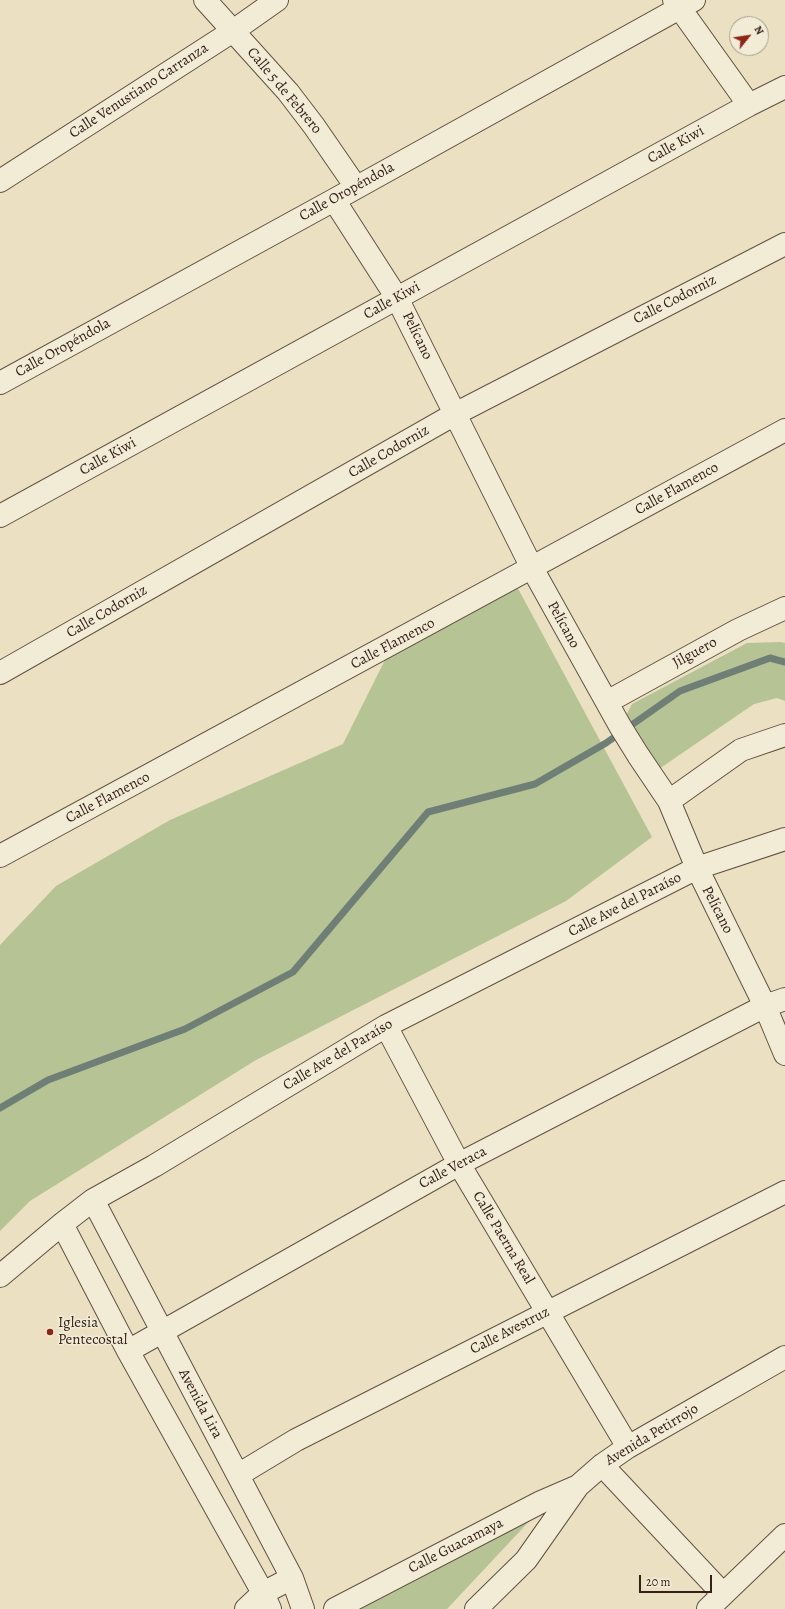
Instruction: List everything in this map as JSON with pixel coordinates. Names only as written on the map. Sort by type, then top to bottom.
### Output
[{"type":"street","name":"Calle 5 de Febrero","points":[[205,0],[288,92],[314,126],[356,187]]},
{"type":"street","name":"Calle Venustiano Carranza","points":[[0,181],[233,31],[277,0]]},
{"type":"street","points":[[682,3],[749,105]]},
{"type":"street","name":"Calle Oropéndola","points":[[0,383],[334,200],[682,3]]},
{"type":"street","name":"Calle Kiwi","points":[[0,516],[749,105],[785,87]]},
{"type":"street","name":"Pelícano","points":[[334,200],[398,298],[532,568],[620,726],[638,756],[669,801],[696,868],[775,1002],[785,1054]]},
{"type":"street","name":"Calle Codorniz","points":[[0,673],[455,414],[785,244]]},
{"type":"street","name":"Calle Flamenco","points":[[0,856],[785,430]]},
{"type":"street","name":"Jilguero","points":[[607,702],[738,630],[784,610]]},
{"type":"street","points":[[669,801],[741,750],[785,735]]},
{"type":"street","name":"Calle Ave del Paraíso","points":[[0,1276],[93,1200],[154,1166],[386,1026],[696,868],[785,838]]},
{"type":"street","name":"Calle Veraca","points":[[128,1350],[459,1164],[775,1002]]},
{"type":"street","name":"Calle Paerna Real","points":[[386,1026],[459,1164],[628,1447]]},
{"type":"street","name":"Calle Avestruz","points":[[238,1475],[296,1440],[785,1192]]},
{"type":"street","name":"Avenida Lira","points":[[93,1200],[292,1578],[303,1609]]},
{"type":"street","points":[[62,1224],[128,1350],[266,1601]]},
{"type":"street","name":"Avenida Petirrojo","points":[[476,1609],[526,1560],[578,1486],[602,1465],[628,1447],[785,1356]]},
{"type":"street","points":[[602,1465],[715,1602],[785,1535]]},
{"type":"street","name":"Calle Guacamaya","points":[[335,1609],[541,1502],[578,1486]]},
{"type":"street","points":[[246,1609],[266,1601],[292,1578]]},
{"type":"green space","points":[[515,583],[652,837],[566,901],[256,1060],[30,1201],[0,1231],[0,945],[56,886],[170,820],[343,744],[387,656]]},
{"type":"green space","points":[[747,643],[785,643],[785,701],[777,698],[754,704],[656,771],[623,721],[632,704]]},
{"type":"green space","points":[[536,1514],[447,1609],[357,1609]]},
{"type":"waterway","points":[[0,1108],[48,1080],[185,1029],[293,972],[428,812],[535,784],[606,743],[680,691],[770,658],[785,662]]},
{"type":"place","name":"Iglesia Pentecostal","points":[[50,1332]]}]
